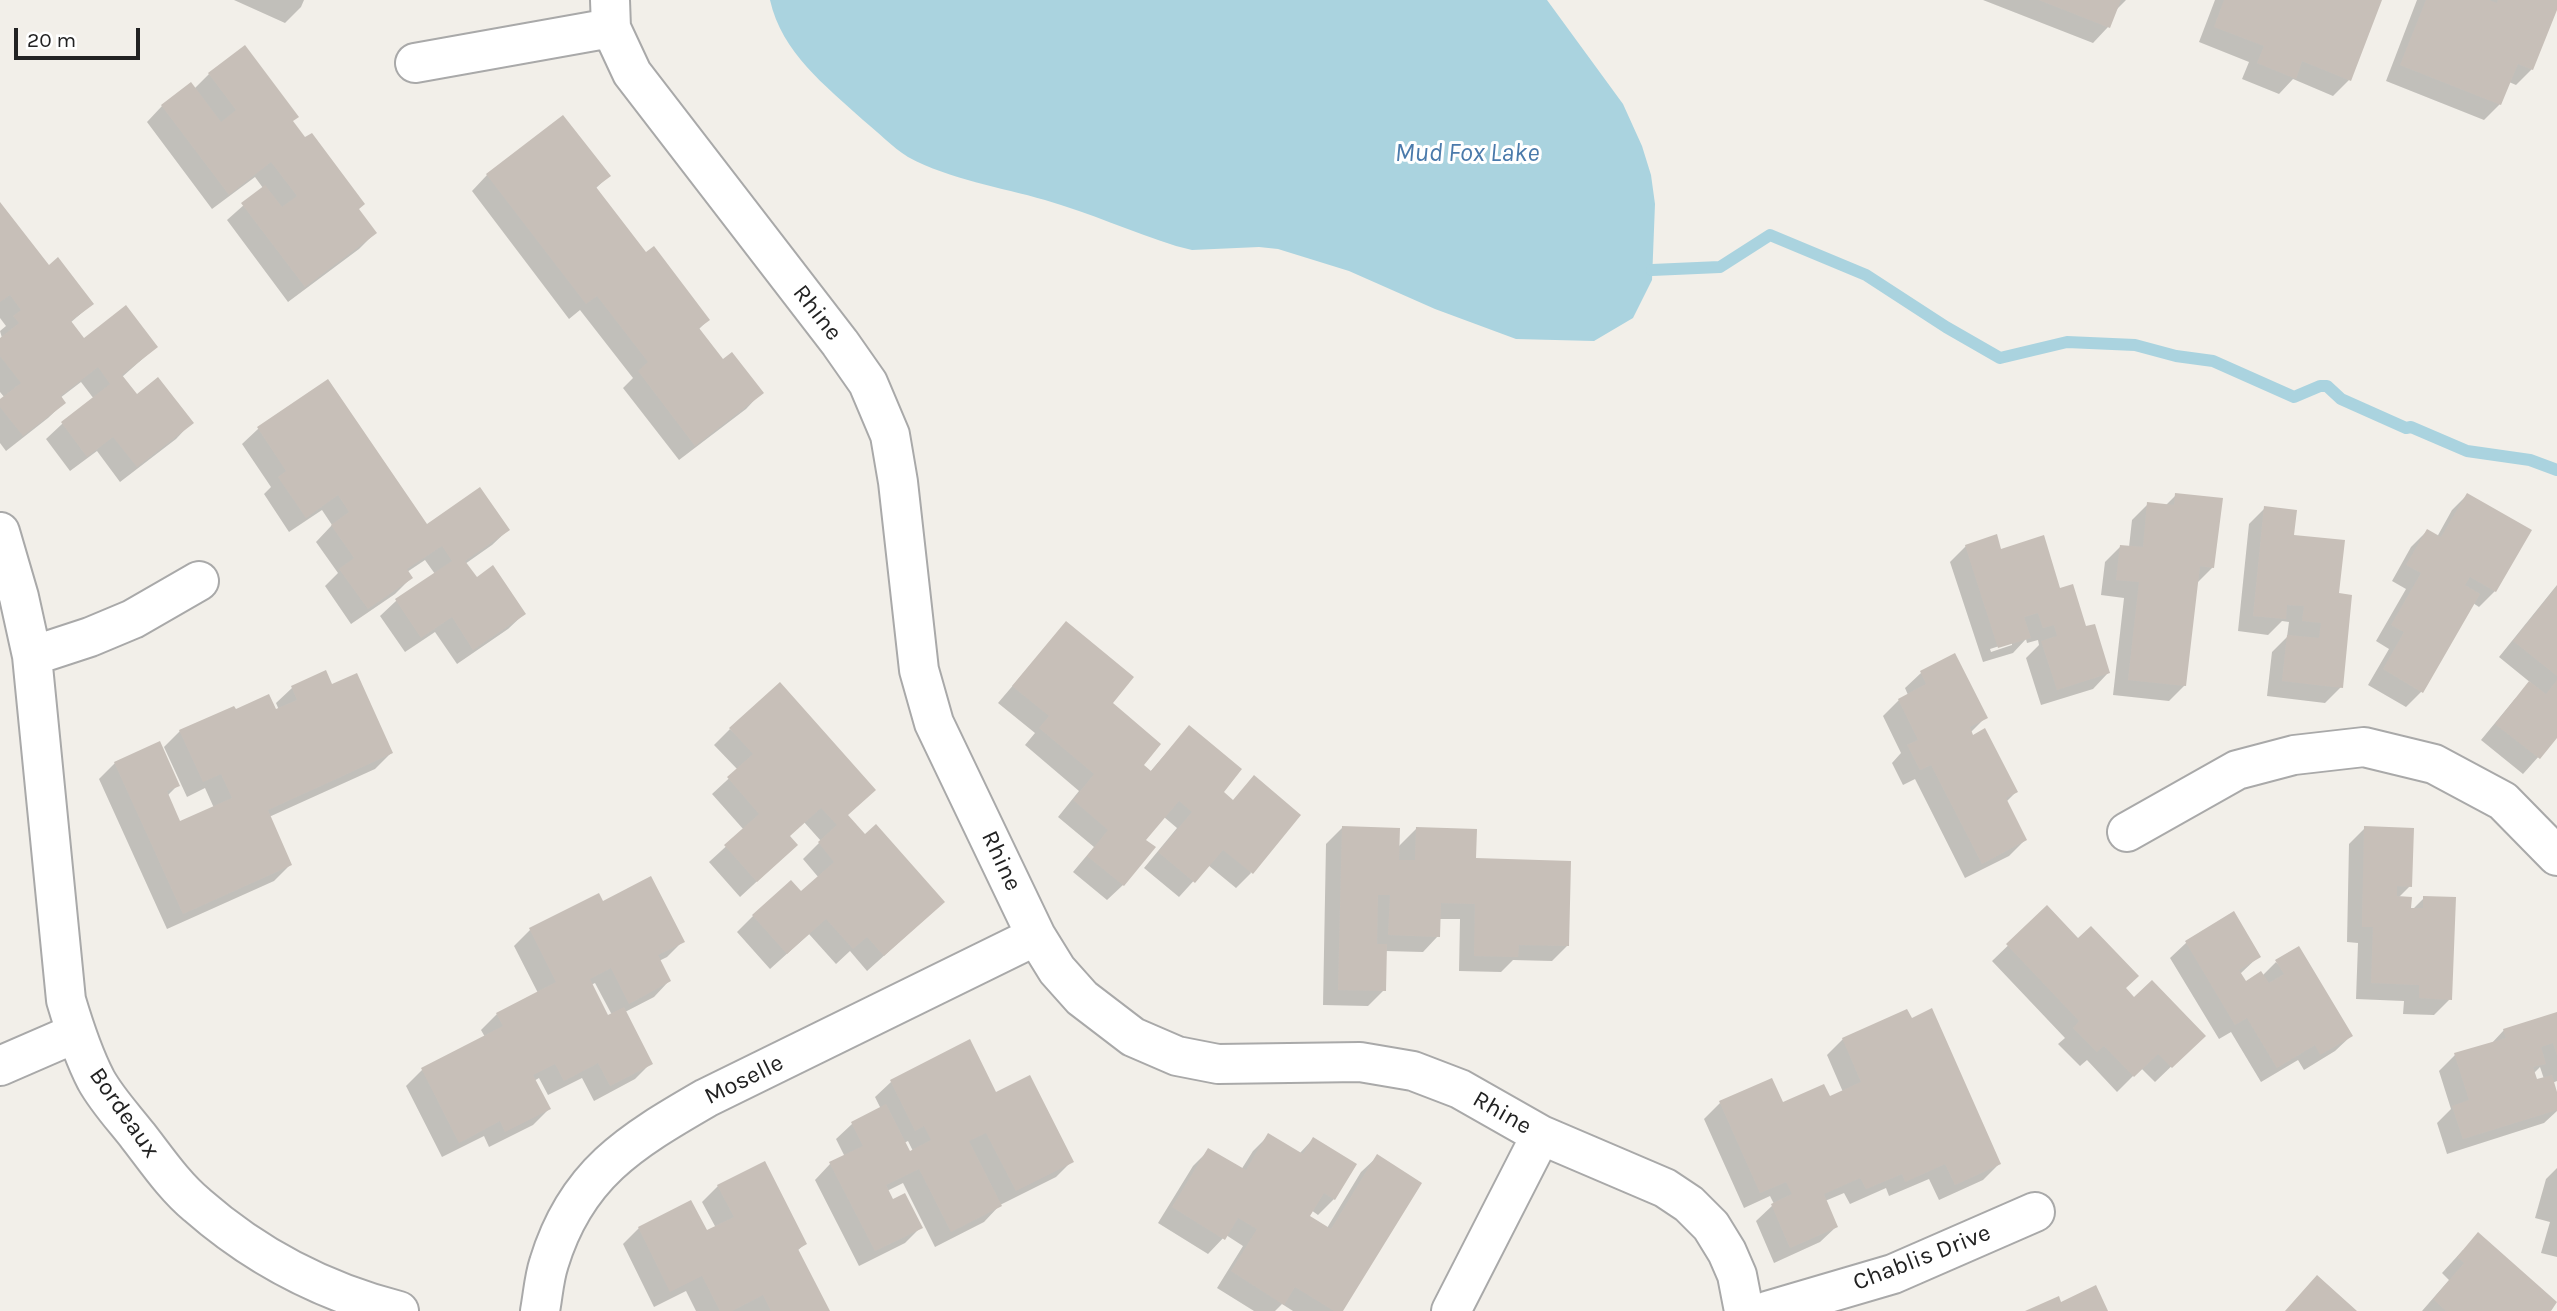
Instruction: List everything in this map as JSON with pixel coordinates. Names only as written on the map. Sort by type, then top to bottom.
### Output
[{"type":"street","name":"Rhine","points":[[415,63],[611,14],[632,72],[868,383],[890,435],[898,482],[919,670],[934,723],[1036,936],[1058,970],[1082,998],[1133,1037],[1177,1056],[1218,1064],[1360,1062],[1413,1071],[1460,1089],[1541,1135],[1665,1188],[1689,1205],[1711,1226],[1727,1252],[1737,1275],[1744,1311]]},
{"type":"street","name":"Bordeaux","points":[[0,532],[10,600],[32,656],[66,1000],[76,1034],[97,1081],[165,1171],[196,1205],[254,1247],[314,1283],[399,1311]]},
{"type":"street","points":[[32,656],[90,637],[133,619],[199,581]]},
{"type":"street","points":[[2127,832],[2237,770],[2294,755],[2364,747],[2434,764],[2503,801],[2557,856]]},
{"type":"street","name":"Moselle","points":[[540,1311],[548,1265],[564,1223],[582,1191],[626,1148],[658,1125],[706,1098],[1036,936]]},
{"type":"street","points":[[0,1066],[76,1034]]},
{"type":"street","points":[[1451,1311],[1541,1135]]},
{"type":"street","name":"Chablis Drive","points":[[1767,1311],[1893,1274],[2035,1212]]},
{"type":"water","name":"Mud Fox Lake","points":[[770,0],[1547,0],[1623,104],[1642,146],[1651,175],[1655,204],[1652,280],[1633,318],[1594,341],[1516,339],[1435,309],[1349,271],[1278,249],[1259,247],[1192,250],[1062,205],[958,177],[908,157],[834,94],[807,67],[784,36]]},
{"type":"building","points":[[2039,0],[2121,0],[2110,28]]},
{"type":"building","points":[[2224,0],[2382,0],[2351,81],[2302,61],[2296,79],[2257,63],[2264,46],[2214,27]]},
{"type":"building","points":[[2426,0],[2489,0],[2497,3],[2498,0],[2557,0],[2557,10],[2533,70],[2518,64],[2501,105],[2400,65]]},
{"type":"building","points":[[245,45],[299,117],[293,121],[305,137],[312,133],[365,204],[359,209],[377,233],[305,287],[241,203],[265,185],[282,207],[297,196],[271,162],[229,195],[161,105],[191,82],[221,122],[236,110],[208,73]]},
{"type":"building","points":[[563,115],[611,176],[596,187],[646,252],[654,246],[710,320],[699,328],[723,359],[732,352],[764,393],[695,446],[638,371],[648,362],[597,296],[586,304],[486,174]]},
{"type":"building","points":[[0,202],[49,265],[58,257],[94,304],[71,321],[84,338],[126,305],[158,347],[122,375],[137,394],[158,377],[194,423],[137,467],[113,437],[87,457],[61,422],[110,384],[98,367],[61,396],[66,403],[23,436],[0,407],[0,399],[21,383],[0,356],[0,338],[19,323],[13,316],[21,310],[10,295],[0,302]]},
{"type":"building","points":[[328,379],[427,524],[480,487],[510,530],[465,561],[477,577],[493,565],[526,614],[473,650],[452,617],[421,638],[395,599],[452,561],[442,546],[407,569],[413,578],[368,609],[339,569],[354,558],[331,525],[349,512],[338,495],[306,518],[278,477],[286,471],[257,427]]},
{"type":"building","points":[[2175,493],[2223,498],[2214,568],[2200,566],[2186,686],[2128,680],[2139,582],[2116,580],[2120,545],[2143,547],[2147,502],[2174,505]]},
{"type":"building","points":[[2467,493],[2532,530],[2496,592],[2470,577],[2465,585],[2480,594],[2423,693],[2383,669],[2404,632],[2391,625],[2421,573],[2406,565],[2427,529],[2441,537]]},
{"type":"building","points":[[2264,506],[2297,510],[2294,535],[2345,540],[2339,593],[2352,595],[2343,688],[2282,681],[2287,635],[2319,638],[2321,623],[2302,621],[2304,606],[2287,605],[2286,619],[2253,616]]},
{"type":"building","points":[[1997,534],[2001,549],[2044,535],[2060,588],[2073,584],[2086,626],[2095,624],[2110,673],[2057,690],[2041,641],[2057,636],[2054,625],[2043,628],[2038,613],[2024,617],[2031,638],[1998,648],[1965,545]]},
{"type":"building","points":[[2557,586],[2557,676],[2513,641]]},
{"type":"building","points":[[1066,621],[1134,677],[1113,703],[1161,744],[1144,765],[1151,771],[1189,725],[1242,769],[1224,792],[1233,800],[1254,775],[1301,815],[1253,874],[1223,850],[1195,883],[1158,852],[1192,812],[1179,801],[1146,840],[1156,847],[1124,886],[1087,856],[1108,830],[1073,800],[1094,774],[1039,728],[1049,716],[1012,686]]},
{"type":"building","points":[[1955,653],[1988,718],[1970,727],[1973,735],[1985,728],[2018,792],[2006,798],[2027,840],[1982,864],[1931,765],[1920,770],[1907,745],[1918,740],[1898,699],[1926,684],[1920,671]]},
{"type":"building","points":[[326,670],[332,684],[357,673],[393,753],[268,810],[292,865],[183,914],[114,762],[160,741],[180,786],[167,791],[180,821],[232,798],[221,774],[203,782],[179,730],[269,694],[276,709],[297,700],[291,686]]},
{"type":"building","points":[[2557,680],[2557,738],[2540,759],[2495,724],[2529,681],[2546,694]]},
{"type":"building","points":[[780,682],[876,790],[848,815],[865,834],[876,824],[945,902],[884,956],[867,937],[853,949],[826,919],[787,954],[752,915],[791,880],[801,891],[834,862],[818,842],[837,825],[821,808],[790,836],[798,845],[757,882],[724,845],[759,814],[727,777],[753,754],[729,728]]},
{"type":"building","points":[[1342,826],[1400,828],[1399,860],[1415,860],[1416,827],[1477,829],[1476,858],[1571,861],[1569,946],[1519,945],[1518,957],[1474,956],[1475,904],[1441,903],[1440,937],[1388,935],[1390,895],[1378,895],[1377,944],[1387,944],[1386,991],[1338,990]]},
{"type":"building","points":[[2364,826],[2414,828],[2412,887],[2397,886],[2397,896],[2412,897],[2411,908],[2423,908],[2423,896],[2456,897],[2452,1000],[2419,998],[2419,985],[2371,983],[2373,927],[2362,927]]},
{"type":"building","points":[[651,876],[685,942],[658,955],[671,981],[629,1004],[611,968],[590,979],[608,1015],[624,1007],[653,1064],[610,1086],[598,1063],[564,1081],[555,1064],[533,1075],[551,1109],[505,1132],[500,1121],[459,1143],[421,1068],[503,1026],[496,1013],[556,982],[529,928],[599,893],[603,901]]},
{"type":"building","points":[[2047,905],[2078,938],[2091,926],[2139,976],[2126,988],[2134,997],[2152,980],[2206,1036],[2172,1068],[2158,1054],[2134,1077],[2104,1046],[2097,1052],[2073,1028],[2079,1021],[2006,944]]},
{"type":"building","points":[[2234,911],[2261,957],[2239,970],[2246,981],[2261,971],[2269,983],[2284,974],[2275,960],[2299,946],[2353,1036],[2320,1055],[2315,1045],[2277,1068],[2247,1018],[2235,1025],[2185,941]]},
{"type":"building","points":[[1932,1008],[2001,1164],[1955,1185],[1945,1164],[1905,1182],[1902,1174],[1866,1189],[1860,1178],[1824,1194],[1838,1227],[1790,1248],[1771,1204],[1792,1194],[1786,1182],[1760,1193],[1719,1101],[1772,1078],[1783,1102],[1824,1084],[1830,1096],[1861,1082],[1842,1038],[1907,1009],[1912,1018]]},
{"type":"building","points":[[2557,1012],[2557,1055],[2553,1043],[2541,1047],[2546,1064],[2533,1067],[2537,1079],[2552,1075],[2557,1092],[2557,1110],[2463,1139],[2452,1106],[2469,1100],[2454,1053],[2506,1038],[2503,1029]]},
{"type":"building","points":[[970,1039],[996,1092],[1030,1075],[1074,1162],[1016,1191],[986,1133],[969,1141],[1002,1206],[951,1232],[919,1169],[886,1185],[893,1199],[905,1193],[923,1228],[875,1251],[829,1162],[863,1146],[851,1122],[886,1104],[910,1151],[931,1140],[924,1126],[915,1131],[890,1080]]},
{"type":"building","points":[[1268,1133],[1303,1154],[1313,1137],[1357,1164],[1335,1200],[1324,1193],[1310,1216],[1331,1229],[1377,1154],[1422,1183],[1343,1311],[1334,1311],[1295,1287],[1284,1305],[1231,1271],[1257,1229],[1238,1218],[1225,1240],[1172,1207],[1208,1148],[1246,1170]]},
{"type":"building","points":[[765,1161],[807,1244],[798,1249],[830,1311],[771,1311],[763,1295],[732,1311],[720,1311],[702,1276],[670,1292],[638,1227],[691,1200],[707,1230],[734,1217],[717,1185]]},
{"type":"building","points":[[2478,1232],[2557,1302],[2551,1311],[2446,1311],[2433,1299],[2464,1263],[2457,1257]]},
{"type":"building","points":[[2317,1275],[2357,1311],[2285,1311]]},
{"type":"building","points":[[2096,1285],[2108,1311],[2025,1311],[2059,1296],[2061,1302]]},
{"type":"waterway","points":[[1652,270],[1720,267],[1770,235],[1866,275],[2000,358],[2067,342],[2135,345],[2176,356],[2213,361],[2294,397],[2320,386],[2327,386],[2341,399],[2467,451],[2530,460],[2557,470]]}]
